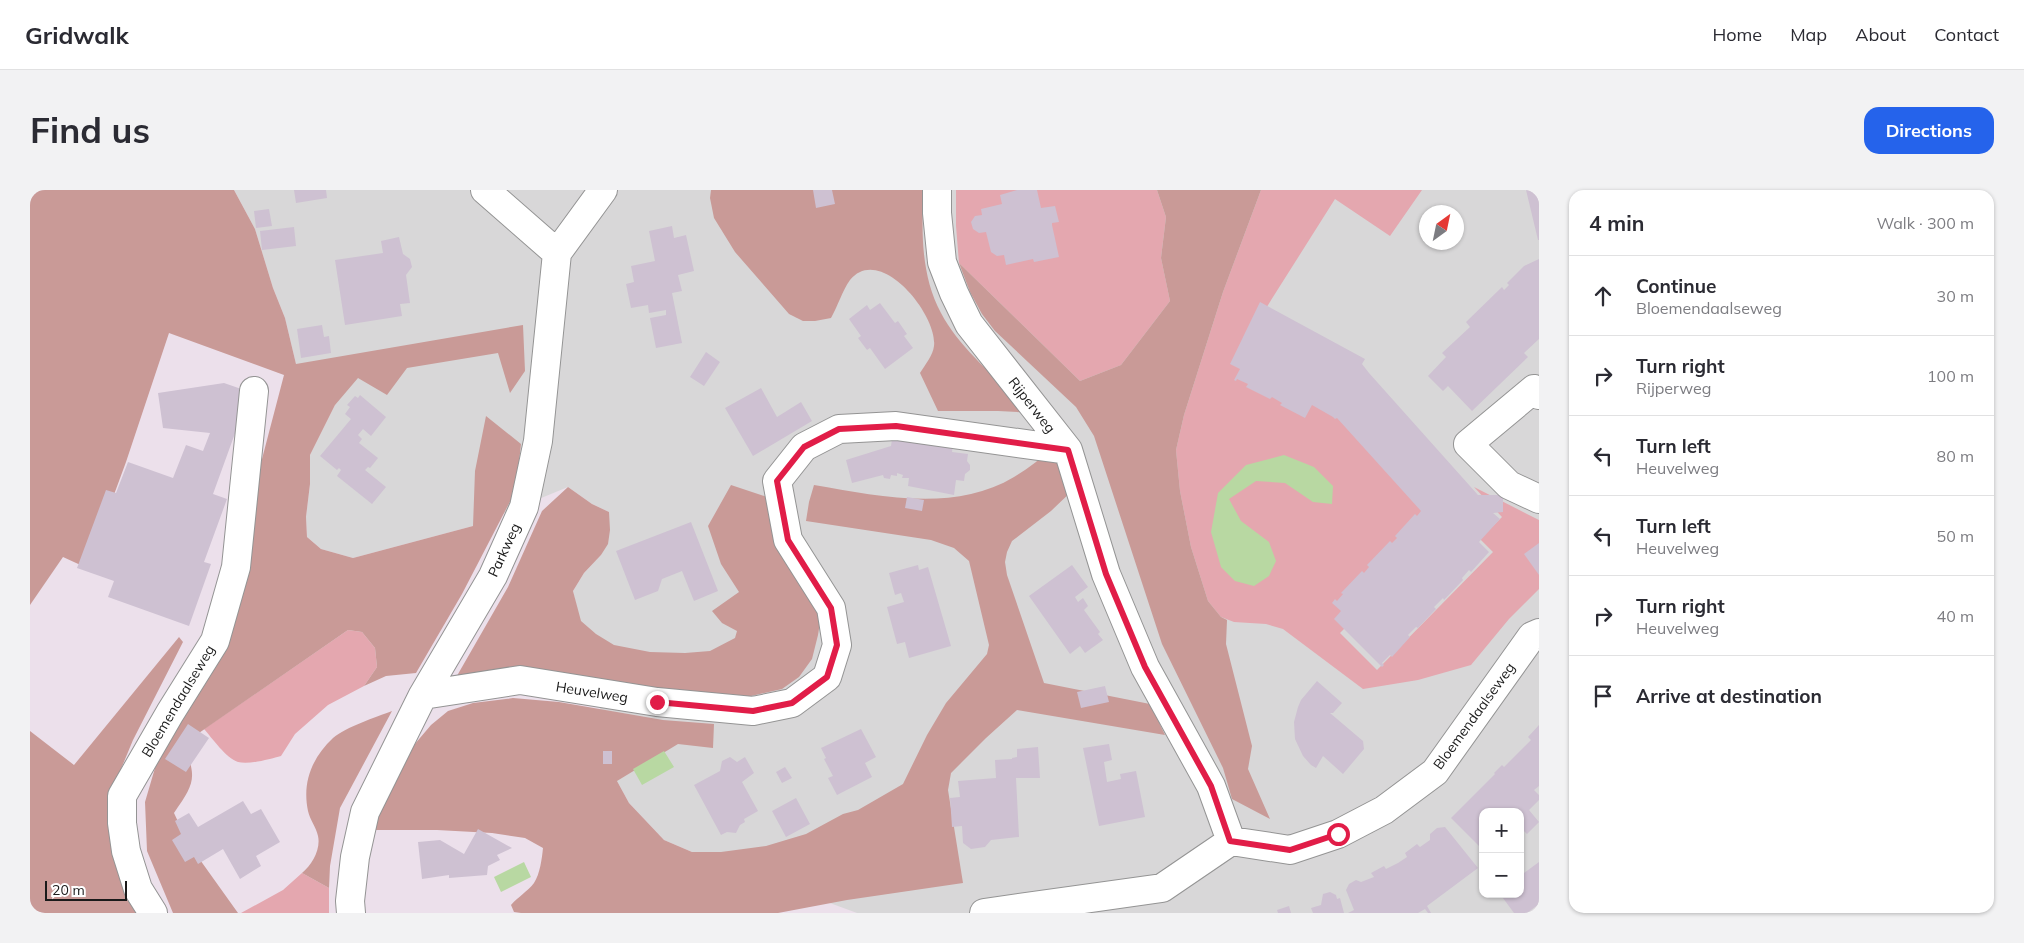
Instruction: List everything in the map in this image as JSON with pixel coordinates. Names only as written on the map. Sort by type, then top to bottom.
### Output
[{"type":"street","points":[[485,190],[557,253],[603,190]]},
{"type":"street","name":"Rijperweg","points":[[936,190],[942,262],[969,324],[1068,450],[1106,574],[1154,686],[1211,786],[1230,841]]},
{"type":"street","name":"Parkweg","points":[[351,913],[350,901],[355,857],[365,812],[423,695],[493,576],[524,507],[538,440],[557,253]]},
{"type":"street","points":[[1539,395],[1534,389],[1468,444],[1509,485],[1539,499]]},
{"type":"street","name":"Bloemendaalseweg","points":[[153,913],[138,889],[126,851],[122,823],[122,796],[170,713],[215,641],[236,567],[254,391]]},
{"type":"street","name":"Heuvelweg","points":[[423,695],[520,680],[657,702],[753,711],[792,703],[827,677],[837,645],[831,608],[788,540],[777,481],[804,447],[839,429],[896,426],[1068,450]]},
{"type":"street","name":"Bloemendaalseweg","points":[[1230,841],[1290,850],[1338,834],[1384,810],[1435,772],[1532,636],[1539,633]]},
{"type":"street","points":[[984,913],[1048,902],[1162,888],[1230,841]]},
{"type":"shaded area","points":[[30,190],[234,190],[255,229],[273,288],[285,318],[296,364],[523,325],[525,371],[510,393],[498,353],[407,368],[387,395],[358,378],[335,405],[310,455],[310,484],[306,517],[307,537],[321,549],[353,558],[473,526],[475,471],[486,416],[521,444],[516,490],[462,594],[416,673],[386,676],[364,686],[377,667],[375,648],[362,632],[348,630],[183,744],[191,765],[192,780],[186,795],[174,813],[188,843],[238,913],[173,913],[147,851],[145,802],[155,768],[195,689],[212,650],[284,375],[169,333],[126,462],[87,568],[63,557],[30,605]]},
{"type":"shaded area","points":[[234,190],[1539,190],[1539,913],[857,913],[664,840],[629,803],[617,781],[573,591],[584,573],[601,555],[609,512],[592,504],[568,487],[473,526],[353,558],[321,549],[307,537],[306,517],[310,484],[310,455],[335,405],[296,364],[285,318],[273,288],[255,229]]},
{"type":"shaded area","points":[[711,190],[924,190],[924,253],[929,284],[934,299],[949,327],[971,354],[1034,413],[938,411],[920,373],[934,346],[933,333],[927,317],[917,302],[891,276],[876,270],[862,271],[850,280],[831,318],[803,321],[789,314],[735,252],[714,218],[710,198]]},
{"type":"shaded area","points":[[956,190],[1157,190],[1166,217],[1161,258],[1170,301],[1121,365],[1080,381],[959,263]]},
{"type":"shaded area","points":[[1157,190],[1261,190],[1223,292],[1184,415],[1176,450],[1180,491],[1191,547],[1208,601],[1221,617],[1227,620],[1226,644],[1252,746],[1248,769],[1270,819],[1232,799],[1223,768],[1162,644],[1094,436],[1076,407],[995,331],[982,314],[970,292],[959,263],[1080,381],[1121,365],[1170,301],[1161,258],[1166,217]]},
{"type":"shaded area","points":[[1261,190],[1422,190],[1390,236],[1335,199],[1244,343],[1338,401],[1449,523],[1340,633],[1377,670],[1493,552],[1480,539],[1502,517],[1474,487],[1539,520],[1539,589],[1509,619],[1471,665],[1418,680],[1363,689],[1283,629],[1266,624],[1234,622],[1221,617],[1208,601],[1191,547],[1180,491],[1176,450],[1184,415],[1223,292]]},
{"type":"shaded area","points":[[1054,447],[1074,489],[1051,511],[1012,541],[1005,562],[1007,575],[1044,683],[1150,704],[1165,735],[1017,710],[951,773],[948,790],[963,883],[847,900],[778,913],[521,913],[514,912],[511,905],[532,886],[536,879],[543,848],[525,838],[492,833],[437,830],[375,830],[380,811],[403,758],[431,725],[448,711],[473,703],[513,698],[559,702],[663,720],[714,724],[713,748],[678,744],[617,781],[629,803],[664,840],[692,852],[721,852],[766,846],[806,834],[843,814],[858,810],[903,784],[927,735],[946,703],[987,654],[989,645],[969,561],[954,548],[931,540],[806,521],[814,485],[890,497],[916,499],[967,495],[991,488],[1014,477]]},
{"type":"shaded area","points":[[1284,455],[1314,467],[1333,486],[1332,504],[1313,502],[1285,483],[1256,481],[1229,499],[1241,521],[1269,542],[1276,561],[1269,576],[1254,586],[1235,581],[1221,567],[1211,532],[1218,493],[1246,465]]},
{"type":"shaded area","points":[[731,485],[776,500],[822,610],[812,659],[799,677],[782,689],[738,699],[454,681],[508,587],[542,511],[568,487],[592,504],[609,512],[610,530],[608,544],[601,555],[584,573],[573,591],[581,621],[596,634],[614,645],[650,652],[685,653],[710,651],[735,638],[737,631],[722,623],[712,611],[739,592],[721,564],[708,526]]},
{"type":"shaded area","points":[[348,630],[362,632],[375,648],[377,667],[364,686],[328,705],[295,734],[281,756],[254,762],[238,762],[224,752],[204,729]]},
{"type":"shaded area","points":[[179,637],[183,642],[133,740],[116,781],[138,913],[30,913],[30,731],[74,765]]},
{"type":"shaded area","points":[[392,711],[340,808],[330,866],[329,888],[302,873],[312,861],[319,841],[306,800],[310,771],[319,754],[333,738],[353,726]]},
{"type":"shaded area","points":[[664,751],[674,767],[642,785],[633,769]]},
{"type":"shaded area","points":[[524,862],[531,877],[501,892],[494,877]]},
{"type":"shaded area","points":[[302,873],[329,888],[329,913],[241,913],[283,890]]},
{"type":"building","points":[[294,190],[326,190],[327,198],[296,203]]},
{"type":"building","points":[[813,190],[832,190],[835,204],[816,208]]},
{"type":"building","points":[[1017,190],[1037,190],[1041,208],[1055,206],[1059,222],[1052,223],[1052,225],[1059,257],[1034,262],[1033,259],[1006,265],[1004,255],[997,256],[991,252],[986,232],[979,233],[973,229],[971,222],[975,216],[982,215],[981,209],[1002,204],[1000,195]]},
{"type":"building","points":[[1526,190],[1539,190],[1539,240],[1538,240]]},
{"type":"building","points":[[269,209],[272,226],[256,228],[254,211]]},
{"type":"building","points":[[672,226],[674,238],[686,235],[694,271],[678,275],[682,291],[672,293],[682,343],[656,348],[650,318],[666,315],[666,310],[649,313],[648,305],[631,308],[626,284],[634,282],[631,266],[655,261],[649,231]]},
{"type":"building","points":[[294,227],[296,246],[262,250],[260,231]]},
{"type":"building","points":[[399,237],[403,254],[410,259],[412,267],[406,275],[410,303],[400,304],[402,316],[345,325],[335,260],[383,253],[381,241]]},
{"type":"building","points":[[1539,259],[1539,339],[1524,353],[1528,357],[1472,411],[1448,386],[1443,391],[1428,376],[1446,357],[1442,353],[1470,327],[1466,322],[1502,287],[1504,290],[1509,285],[1507,283],[1524,266]]},
{"type":"building","points":[[1260,302],[1365,359],[1362,364],[1369,373],[1478,495],[1503,495],[1503,512],[1493,513],[1500,519],[1479,542],[1489,552],[1471,572],[1469,570],[1462,578],[1463,580],[1444,600],[1443,598],[1434,607],[1436,609],[1418,628],[1416,627],[1408,635],[1410,637],[1392,657],[1390,655],[1382,663],[1384,665],[1382,667],[1334,619],[1341,611],[1332,603],[1335,599],[1337,601],[1343,594],[1341,593],[1362,571],[1364,573],[1369,567],[1367,565],[1390,541],[1392,543],[1397,538],[1395,536],[1415,514],[1417,516],[1421,511],[1337,418],[1335,419],[1312,405],[1305,418],[1280,405],[1282,403],[1272,397],[1270,399],[1246,387],[1248,384],[1237,379],[1236,381],[1234,380],[1240,369],[1230,364]]},
{"type":"building","points":[[880,303],[895,323],[898,321],[907,334],[904,336],[913,348],[885,369],[870,348],[867,350],[858,338],[861,336],[849,319],[867,305],[870,310]]},
{"type":"building","points":[[322,325],[324,337],[329,336],[331,353],[301,358],[297,329]]},
{"type":"building","points":[[706,352],[720,362],[704,386],[690,377]]},
{"type":"building","points":[[224,383],[250,392],[213,494],[227,499],[204,562],[211,564],[189,626],[108,597],[114,581],[77,568],[106,490],[116,493],[128,462],[173,478],[186,445],[203,451],[210,433],[163,428],[158,393]]},
{"type":"building","points":[[761,388],[777,417],[801,402],[812,421],[753,456],[725,408]]},
{"type":"building","points":[[360,395],[386,417],[371,436],[363,429],[358,435],[362,439],[359,443],[378,458],[370,468],[368,467],[365,470],[386,487],[372,504],[337,476],[341,470],[339,468],[337,470],[320,456],[351,419],[345,414],[350,407],[347,405],[355,396],[358,398]]},
{"type":"building","points":[[892,439],[923,444],[923,440],[953,444],[952,452],[968,454],[967,461],[970,465],[970,470],[965,474],[964,481],[956,480],[954,495],[908,486],[909,478],[902,478],[903,475],[897,473],[897,476],[891,475],[890,479],[884,478],[883,475],[852,483],[846,460],[891,446]]},
{"type":"building","points":[[907,497],[924,500],[922,511],[905,508]]},
{"type":"building","points":[[691,522],[718,591],[694,601],[682,571],[662,579],[658,591],[635,600],[616,551]]},
{"type":"building","points":[[1539,543],[1539,575],[1524,554]]},
{"type":"building","points":[[918,565],[919,570],[928,567],[951,646],[909,658],[905,642],[897,644],[887,607],[904,602],[901,593],[895,595],[889,573]]},
{"type":"building","points":[[1072,565],[1088,587],[1075,597],[1078,602],[1083,598],[1088,606],[1084,610],[1100,632],[1098,634],[1103,640],[1085,653],[1080,646],[1070,654],[1029,596]]},
{"type":"building","points":[[1317,681],[1342,703],[1333,713],[1330,713],[1363,741],[1364,749],[1343,774],[1323,756],[1316,768],[1311,765],[1303,756],[1295,739],[1294,722],[1298,707],[1301,700]]},
{"type":"building","points":[[1105,686],[1109,702],[1081,708],[1077,692]]},
{"type":"building","points":[[188,724],[209,738],[186,772],[165,759]]},
{"type":"building","points":[[1539,725],[1539,786],[1534,790],[1539,795],[1539,800],[1529,810],[1539,822],[1527,834],[1524,831],[1524,808],[1479,808],[1479,846],[1451,818],[1502,765],[1504,767],[1531,740],[1528,737]]},
{"type":"building","points":[[861,729],[876,757],[865,763],[872,777],[837,795],[828,778],[833,776],[824,759],[826,758],[821,748]]},
{"type":"building","points":[[1109,744],[1112,760],[1104,762],[1107,782],[1121,779],[1120,774],[1136,771],[1145,817],[1099,826],[1083,748]]},
{"type":"building","points":[[1038,747],[1040,778],[1016,778],[1019,837],[991,840],[985,847],[971,849],[963,843],[962,826],[952,827],[950,798],[960,797],[958,781],[996,778],[995,760],[1017,757],[1017,749]]},
{"type":"building","points":[[603,751],[612,751],[612,764],[603,764]]},
{"type":"building","points":[[730,757],[737,762],[745,757],[754,773],[742,782],[758,811],[744,819],[745,822],[740,825],[736,833],[727,832],[721,835],[694,785],[720,771],[722,761]]},
{"type":"building","points":[[785,767],[792,778],[782,783],[776,772]]},
{"type":"building","points":[[796,798],[810,824],[786,837],[772,811]]},
{"type":"building","points":[[243,801],[251,814],[261,809],[280,842],[256,856],[261,866],[240,879],[223,849],[198,864],[194,857],[185,862],[172,840],[181,834],[175,821],[189,813],[198,827]]},
{"type":"building","points":[[1445,827],[1478,868],[1427,906],[1431,913],[1428,913],[1425,909],[1418,913],[1348,913],[1354,910],[1346,890],[1349,884],[1356,880],[1361,882],[1374,877],[1371,873],[1384,866],[1386,869],[1398,863],[1407,857],[1405,853],[1417,844],[1420,847],[1430,840],[1430,834],[1437,828]]},
{"type":"building","points":[[478,829],[512,848],[497,855],[500,860],[488,866],[487,875],[449,878],[449,875],[422,879],[418,842],[440,840],[464,854]]},
{"type":"building","points":[[1539,862],[1539,904],[1527,913],[1514,913],[1503,898],[1524,898],[1524,873]]},
{"type":"building","points":[[1330,892],[1336,895],[1337,899],[1340,898],[1344,913],[1313,913],[1311,908],[1321,905],[1323,894]]},
{"type":"building","points":[[1289,906],[1291,913],[1278,913],[1277,910]]},
{"type":"route","points":[[657,702],[753,711],[792,703],[827,677],[837,645],[831,608],[788,540],[777,481],[804,447],[839,429],[896,426],[1068,450],[1106,574],[1154,686],[1211,786],[1230,841],[1290,850],[1338,834]]}]
